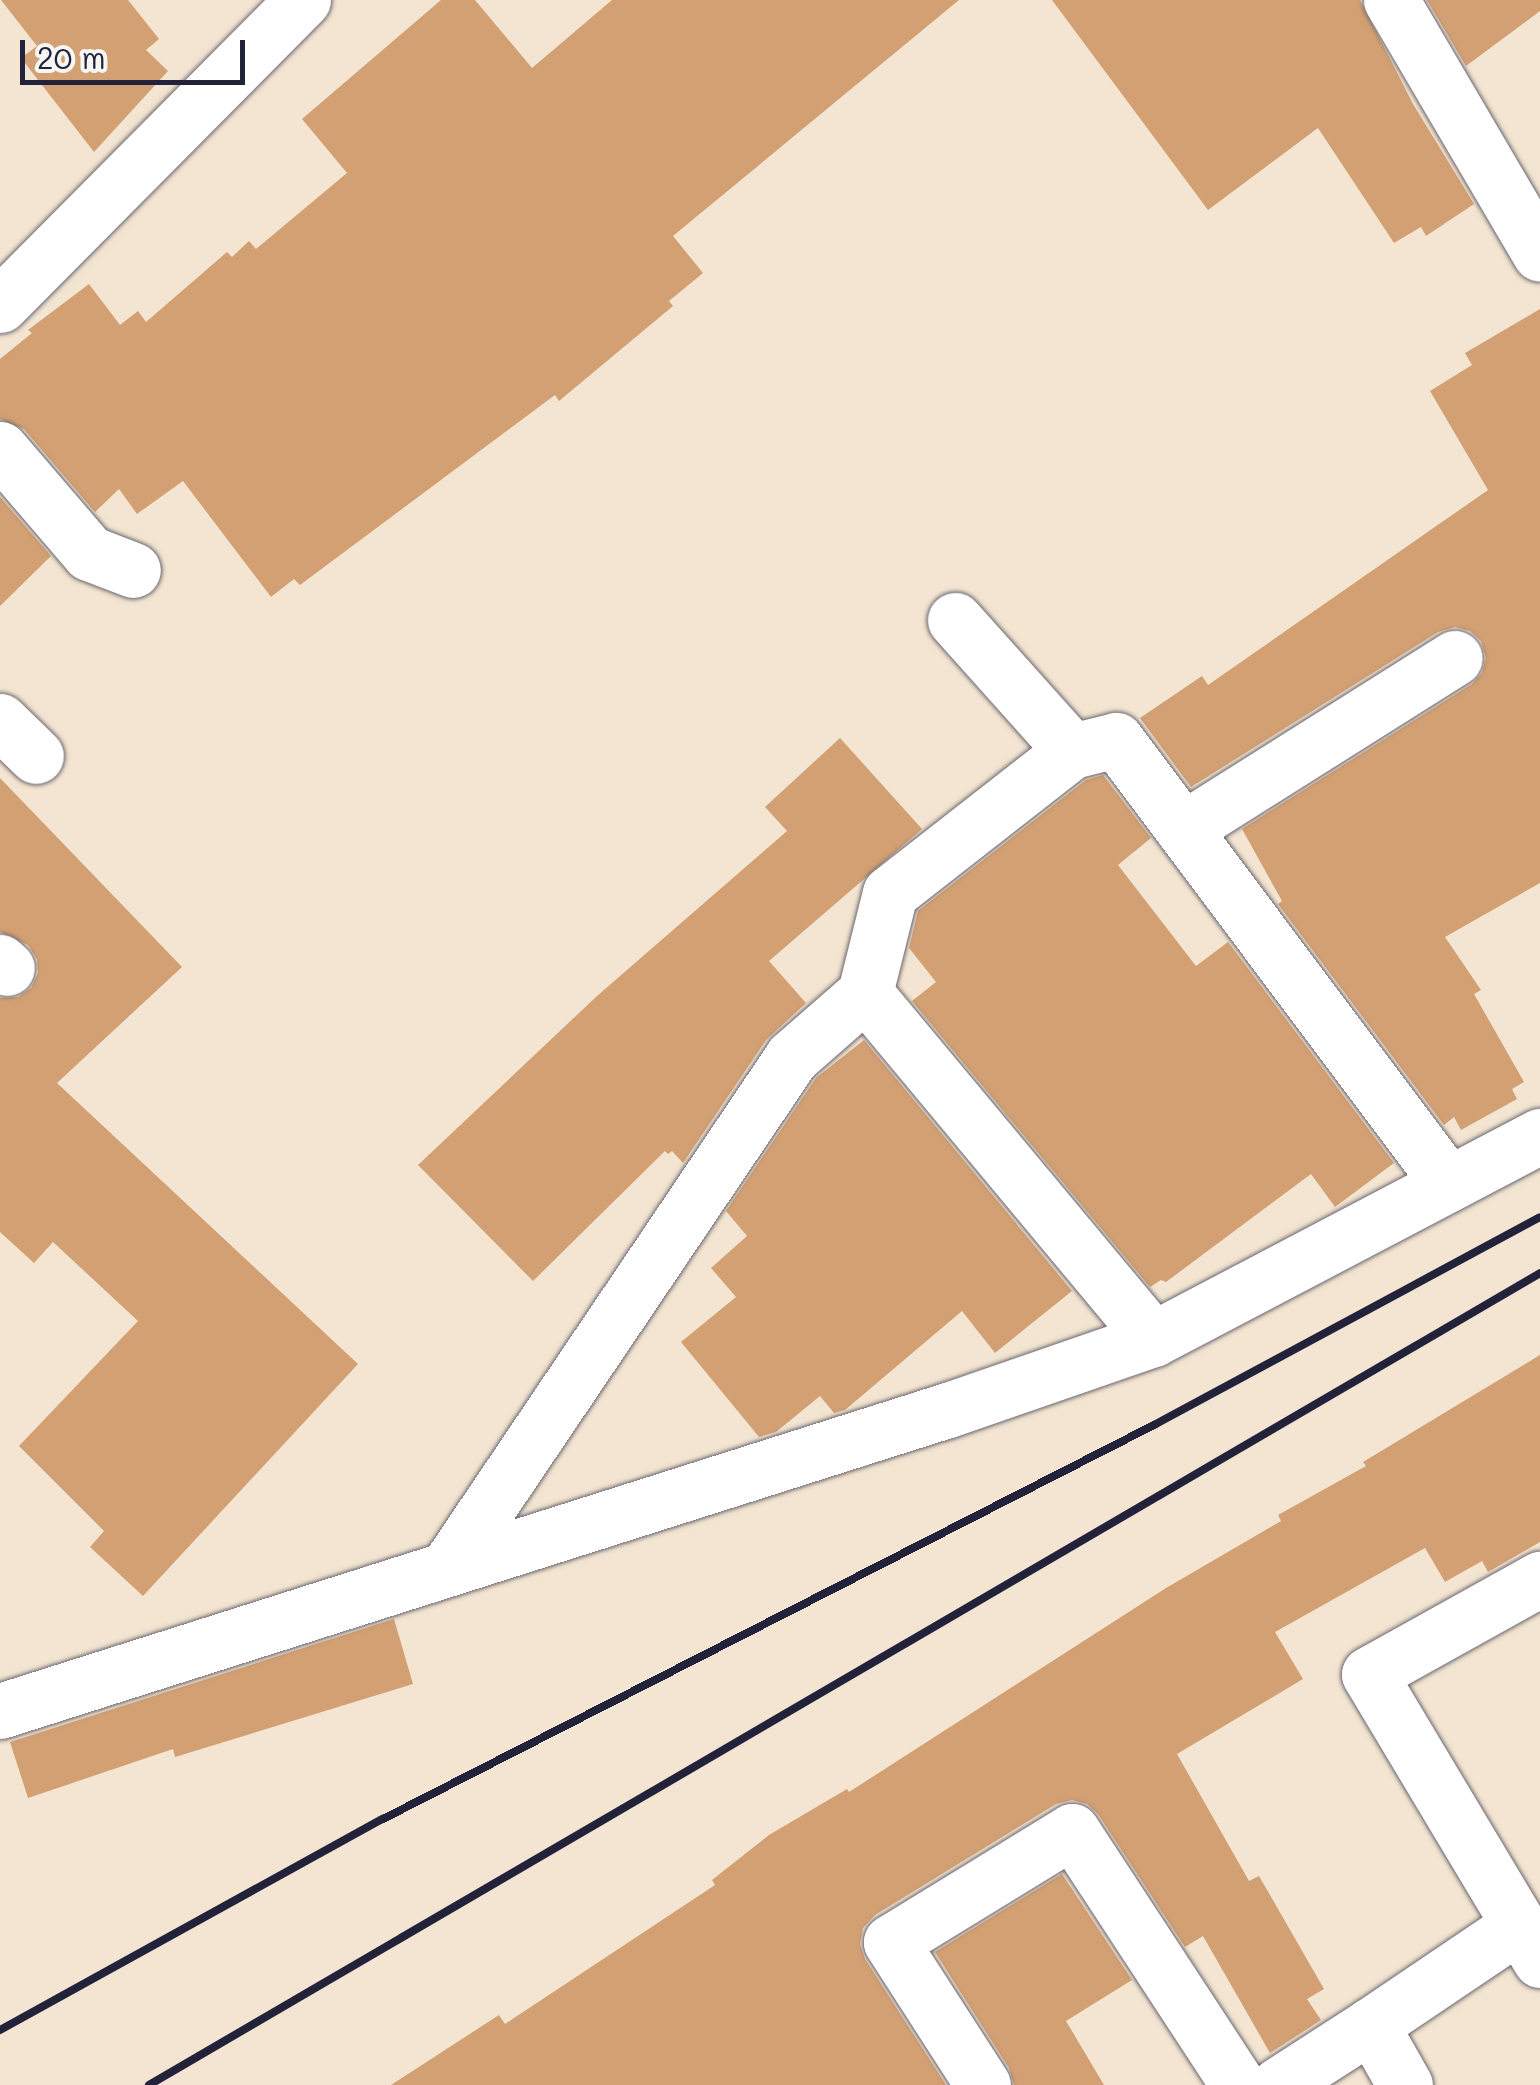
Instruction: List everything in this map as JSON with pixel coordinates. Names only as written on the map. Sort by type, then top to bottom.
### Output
[{"type":"street","points":[[0,305],[303,0]]},
{"type":"street","points":[[1391,0],[1540,254]]},
{"type":"street","points":[[0,449],[89,554],[134,570]]},
{"type":"street","points":[[955,620],[1072,750]]},
{"type":"street","points":[[1183,830],[1455,658]]},
{"type":"street","points":[[448,1567],[792,1057],[866,993],[890,893],[1072,750],[1116,740],[1448,1183]]},
{"type":"street","points":[[866,993],[1154,1339]]},
{"type":"street","points":[[0,1711],[948,1410],[1154,1339],[1540,1136]]},
{"type":"street","points":[[1278,2085],[1370,2025],[1529,1943],[1368,1674],[1540,1580]]},
{"type":"street","points":[[982,2085],[891,1942],[1072,1830],[1238,2085]]},
{"type":"street","points":[[1370,2025],[1405,2085]]},
{"type":"building","points":[[1,0],[128,0],[159,39],[146,50],[168,71],[94,152],[21,58],[37,46]]},
{"type":"building","points":[[441,0],[475,0],[532,68],[612,0],[959,0],[673,236],[703,273],[669,301],[673,306],[559,401],[555,395],[300,585],[294,579],[271,597],[183,481],[137,514],[119,489],[95,512],[24,429],[0,419],[0,359],[32,333],[28,330],[89,284],[120,325],[138,311],[146,322],[227,252],[232,257],[249,241],[256,249],[347,173],[302,119]]},
{"type":"building","points":[[1052,0],[1360,0],[1413,104],[1474,204],[1426,236],[1421,227],[1394,243],[1318,128],[1208,210]]},
{"type":"building","points":[[1427,0],[1540,0],[1540,11],[1466,66]]},
{"type":"building","points":[[1540,309],[1540,883],[1445,937],[1481,990],[1474,994],[1524,1082],[1512,1089],[1517,1099],[1461,1130],[1454,1117],[1444,1125],[1278,904],[1282,901],[1242,829],[1472,684],[1482,673],[1486,658],[1481,641],[1470,631],[1455,627],[1438,632],[1191,787],[1140,718],[1202,676],[1208,685],[1488,490],[1430,391],[1472,365],[1465,353]]},
{"type":"building","points":[[0,497],[51,556],[0,606]]},
{"type":"building","points":[[840,738],[922,829],[769,961],[806,1003],[766,1040],[683,1163],[672,1151],[665,1151],[533,1281],[418,1165],[597,996],[787,831],[765,807]]},
{"type":"building","points":[[1103,775],[1151,838],[1118,865],[1196,966],[1228,942],[1394,1163],[1335,1207],[1311,1174],[1166,1282],[1161,1280],[1150,1287],[912,1001],[936,982],[909,948],[918,911],[1086,780]]},
{"type":"building","points":[[0,778],[182,967],[57,1083],[358,1364],[143,1596],[90,1547],[104,1531],[19,1446],[138,1321],[53,1242],[34,1263],[0,1232],[0,998],[18,997],[31,988],[38,973],[37,959],[28,945],[0,932]]},
{"type":"building","points":[[864,1040],[1072,1291],[995,1353],[962,1311],[845,1410],[834,1413],[820,1396],[776,1432],[759,1437],[681,1342],[736,1297],[711,1268],[747,1236],[726,1211],[816,1078]]},
{"type":"building","points":[[1540,1355],[1540,1542],[1488,1572],[1482,1561],[1445,1582],[1425,1548],[1275,1632],[1303,1679],[1177,1754],[1249,1881],[1259,1876],[1324,1989],[1307,1999],[1321,2020],[1270,2053],[1203,1936],[1185,1947],[1098,1814],[1087,1804],[1072,1800],[1056,1804],[875,1915],[863,1928],[860,1944],[865,1959],[946,2085],[391,2085],[499,2015],[505,2024],[715,1885],[712,1880],[769,1835],[847,1789],[849,1792],[1166,1588],[1281,1521],[1278,1515],[1366,1466],[1363,1462]]},
{"type":"building","points":[[394,1619],[413,1684],[175,1757],[173,1749],[28,1798],[10,1742]]},
{"type":"building","points":[[1062,1874],[1132,1980],[1066,2021],[1104,2085],[1014,2085],[1009,2068],[935,1952]]},
{"type":"railway","points":[[0,2030],[383,1819],[1154,1425],[1540,1217]]},
{"type":"railway","points":[[149,2085],[1540,1273]]}]
